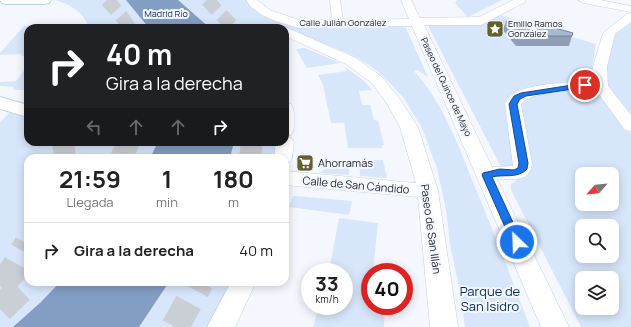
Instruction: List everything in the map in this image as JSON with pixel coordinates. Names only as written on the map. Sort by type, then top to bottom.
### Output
[{"type":"main road","points":[[6,0],[45,0]]},
{"type":"main road","points":[[0,103],[24,109]]},
{"type":"street","name":"Calle Julián González","points":[[251,0],[263,10],[287,21],[299,24],[481,21],[521,0]]},
{"type":"street","points":[[335,0],[338,24]]},
{"type":"street","name":"Paseo del Quince de Mayo","points":[[406,0],[555,327]]},
{"type":"street","points":[[583,0],[631,9]]},
{"type":"street","points":[[631,16],[609,33],[600,67],[600,86],[631,126]]},
{"type":"street","name":"Paseo de San Illán","points":[[289,33],[351,61],[377,80],[393,101],[409,127],[428,191],[444,327]]},
{"type":"street","points":[[486,175],[500,172],[516,173],[522,169],[523,163],[513,104],[517,98],[524,94],[539,91],[585,85],[600,86]]},
{"type":"street","name":"Calle de San Cándido","points":[[289,178],[428,191]]},
{"type":"street","points":[[221,327],[242,286]]},
{"type":"green space","name":"Parque de San Isidro","points":[[54,0],[247,0],[290,24],[399,26],[406,28],[428,77],[417,70],[414,71],[435,99],[444,114],[458,145],[530,327],[465,327],[460,292],[450,244],[446,210],[437,168],[422,128],[403,97],[383,76],[369,65],[350,54],[289,29],[289,24],[88,24],[80,13],[66,4]]},
{"type":"green space","points":[[457,0],[502,0],[468,17],[455,3]]},
{"type":"green space","points":[[500,15],[596,44],[591,76],[631,134],[631,327],[581,327],[511,190],[511,184],[517,180],[509,167],[503,167],[500,165],[427,24],[483,23]]},
{"type":"green space","points":[[631,19],[631,119],[604,83],[608,36]]},
{"type":"green space","points":[[24,26],[24,57],[21,54],[0,55],[0,53]]},
{"type":"green space","points":[[305,48],[340,63],[307,68],[296,49]]},
{"type":"green space","points":[[344,66],[365,82],[372,90],[359,91],[362,105],[370,105],[374,120],[378,121],[384,145],[382,145],[382,148],[348,148],[344,123],[331,123],[323,85],[318,75],[347,71]]},
{"type":"green space","points":[[24,70],[24,90],[13,90],[14,87],[0,86],[0,82],[16,81]]},
{"type":"green space","points":[[13,109],[24,113],[24,146],[280,146],[279,154],[24,154],[24,286],[237,286],[215,327],[0,327],[0,122]]},
{"type":"green space","points":[[383,160],[387,178],[360,176],[360,171],[356,161]]},
{"type":"green space","points":[[350,161],[349,175],[319,173],[324,170],[329,162]]},
{"type":"green space","points":[[293,196],[352,201],[349,215],[289,207]]},
{"type":"green space","points":[[339,218],[378,223],[374,263],[361,263],[361,315],[385,315],[384,327],[313,327],[316,315],[353,315],[353,263],[331,263]]},
{"type":"water","points":[[126,0],[178,0],[205,24],[146,24]]},
{"type":"water","points":[[156,146],[233,146],[231,154],[152,154]]},
{"type":"water","points":[[56,286],[166,286],[139,327],[13,327]]},
{"type":"building","points":[[506,21],[530,21],[573,33],[572,36],[518,36]]},
{"type":"tunnel","points":[[107,0],[127,24]]},
{"type":"tunnel","points":[[207,0],[230,24]]},
{"type":"tunnel","points":[[64,146],[64,154]]},
{"type":"tunnel","points":[[123,154],[127,146]]},
{"type":"tunnel","points":[[250,154],[252,146]]},
{"type":"tunnel","points":[[0,286],[14,269],[24,251]]},
{"type":"tunnel","points":[[0,309],[24,286]]},
{"type":"tunnel","points":[[175,327],[198,286]]},
{"type":"place","name":"Emilio Ramos González","points":[[495,29]]},
{"type":"place","name":"Ahorramás","points":[[305,163]]},
{"type":"route","points":[[517,242],[486,175],[500,172],[516,173],[522,169],[523,163],[513,104],[517,98],[524,94],[585,85]]},
{"type":"park label","name":"Madrid Río","points":[[166,14]]}]
